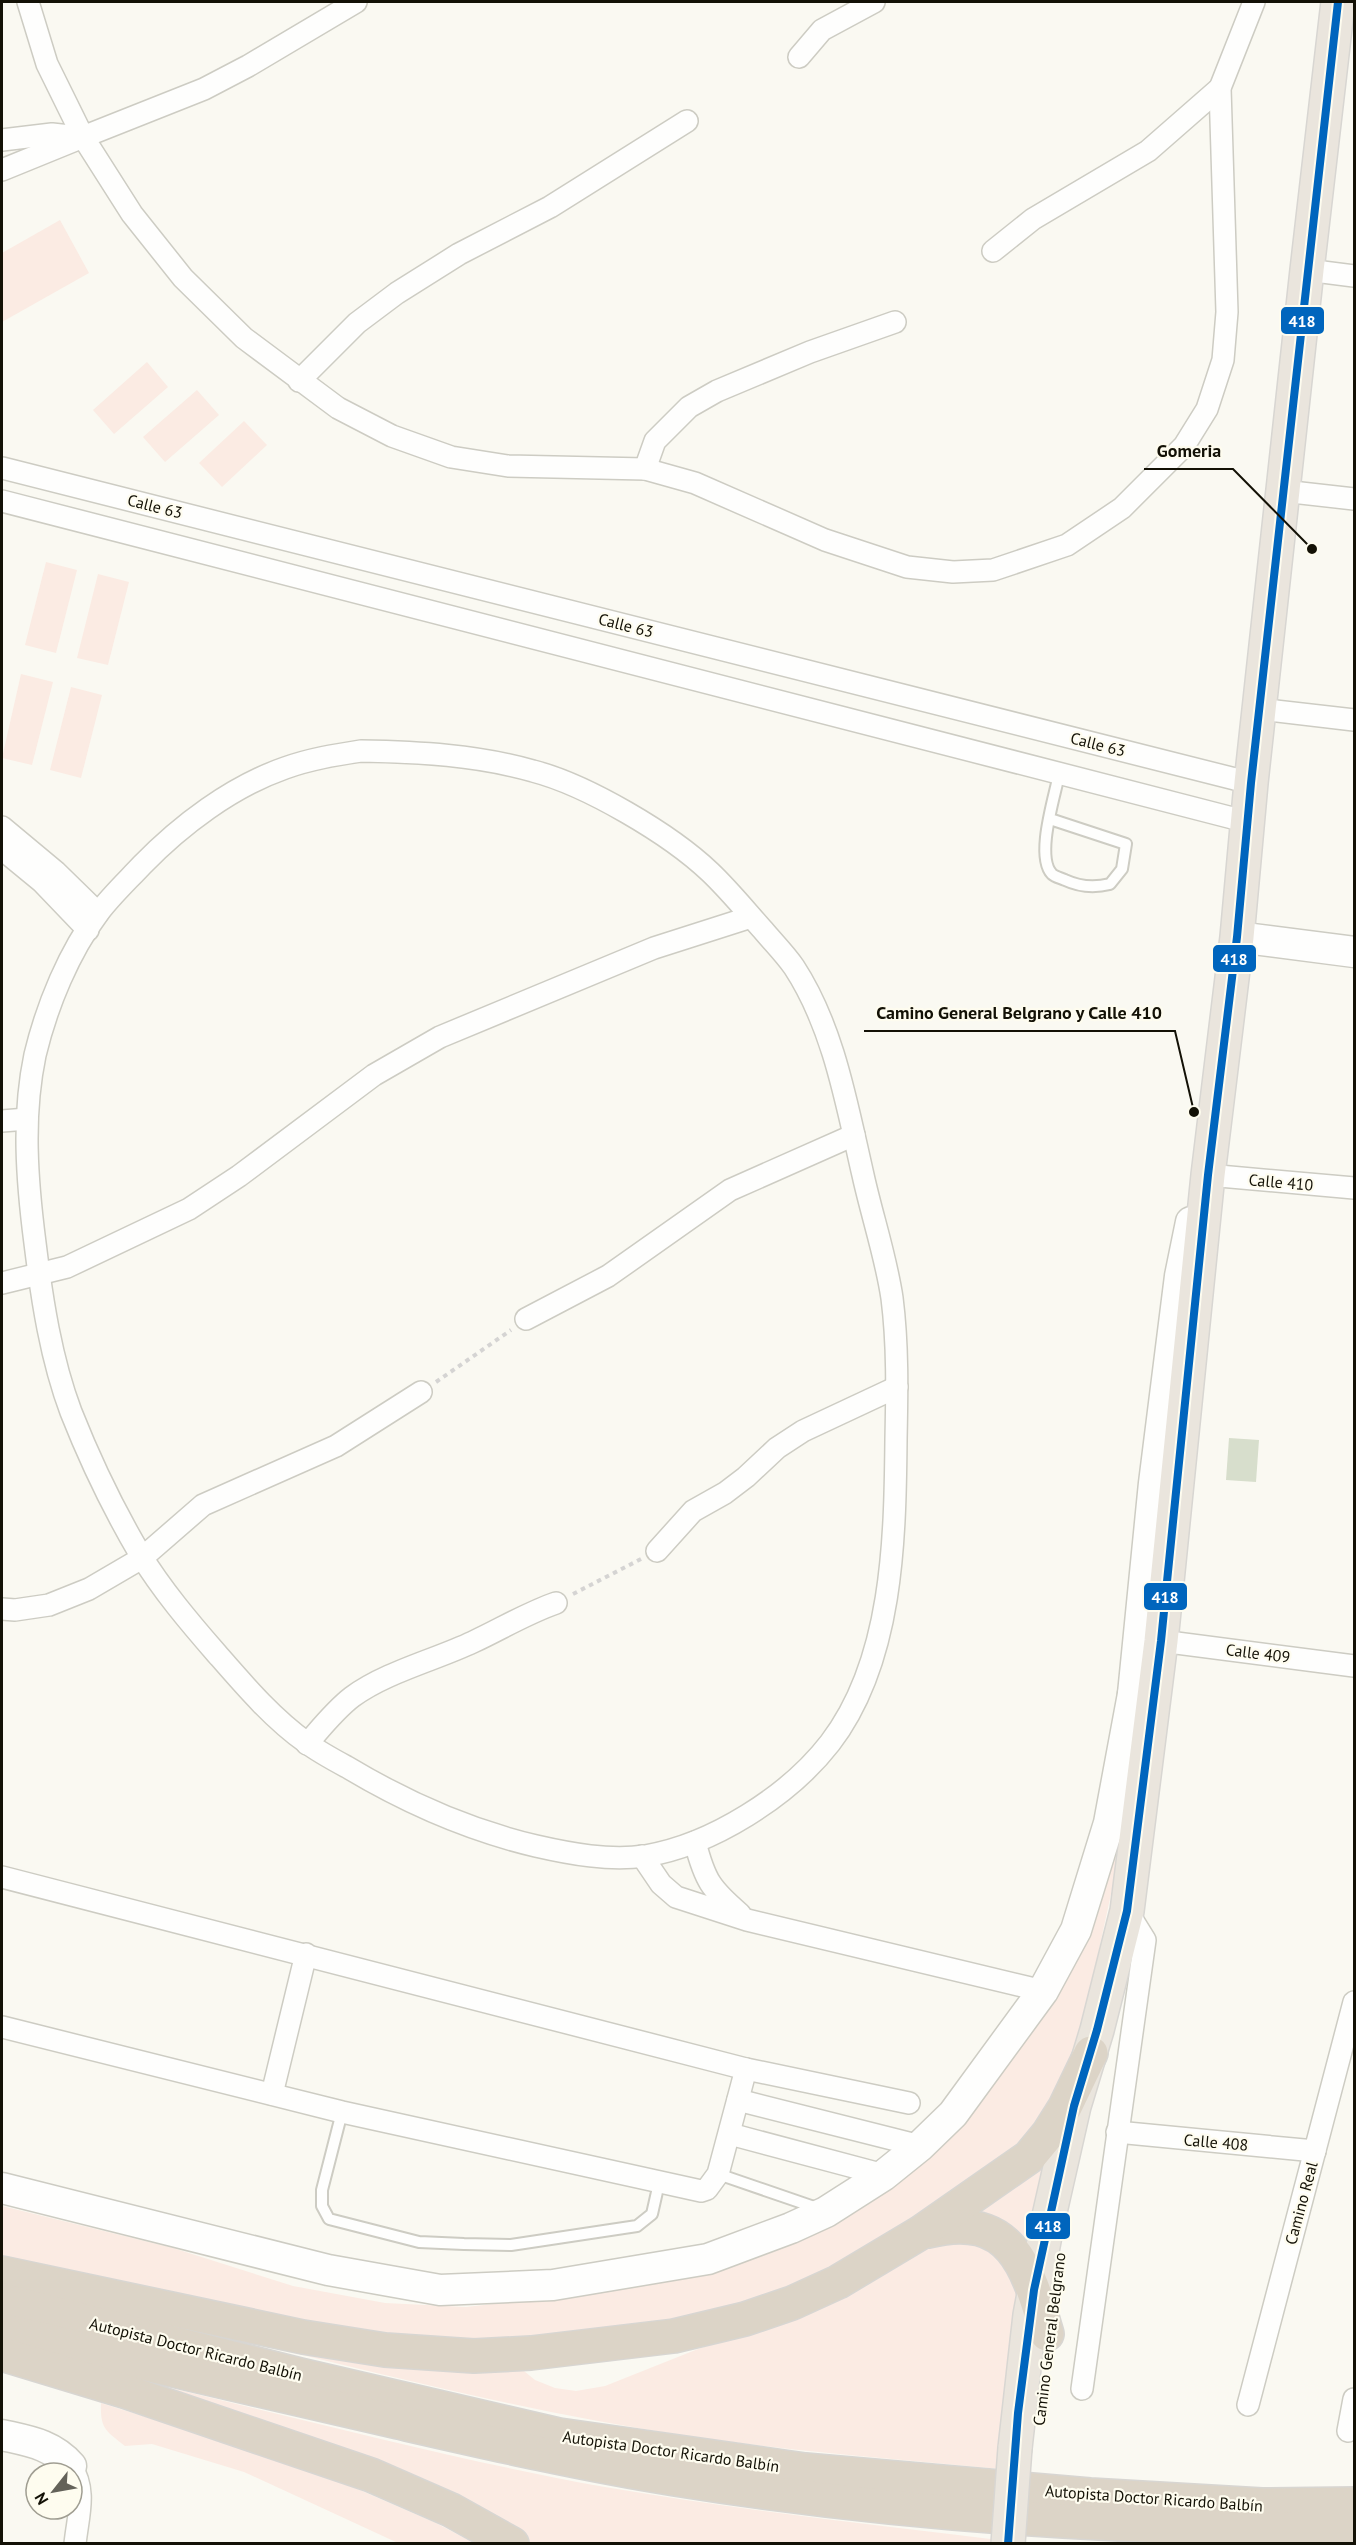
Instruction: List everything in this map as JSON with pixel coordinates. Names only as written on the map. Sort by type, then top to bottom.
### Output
[{"type":"highway","points":[[2,2273],[303,2337],[385,2350],[474,2356],[531,2353],[674,2336],[745,2319],[838,2282],[920,2233],[1029,2157],[1048,2134],[1065,2107],[1094,2041]]},
{"type":"highway","points":[[920,2233],[966,2226],[984,2230],[999,2238],[1024,2267],[1034,2290],[1047,2334]]},
{"type":"highway","name":"Autopista Doctor Ricardo Balbín","points":[[2,2300],[300,2375],[559,2435],[828,2473],[1170,2500],[1262,2505],[1354,2504]]},
{"type":"highway","name":"Autopista Doctor Ricardo Balbín","points":[[2,2330],[553,2457],[793,2497],[1081,2523],[1256,2529],[1354,2529]]},
{"type":"highway","points":[[2,2354],[124,2391],[371,2475],[451,2510],[512,2544]]},
{"type":"highway","points":[[873,2504],[1106,2544]]},
{"type":"main road","name":"Camino General Belgrano","points":[[1026,2544],[1025,2449],[1034,2290],[1074,2106],[1094,2041],[1127,1911],[1144,1690],[1161,1641],[1208,1175],[1237,937],[1251,783],[1306,270],[1338,2]]},
{"type":"main road","name":"Camino General Belgrano","points":[[1008,2544],[1047,2334],[1066,2210],[1088,2112],[1094,2041]]},
{"type":"street","points":[[28,2],[47,64],[83,137],[132,214],[183,278],[244,338],[338,408],[392,436],[451,457],[508,466],[645,469],[695,483],[825,540],[907,567],[953,572],[993,570],[1067,546],[1122,508],[1184,446],[1207,409],[1223,360],[1227,312],[1220,88],[1254,2]]},
{"type":"street","points":[[2,170],[204,88],[248,66],[356,2]]},
{"type":"street","points":[[800,57],[822,30],[874,2]]},
{"type":"street","points":[[993,251],[1033,219],[1148,151],[1220,88]]},
{"type":"street","points":[[299,381],[357,323],[397,293],[459,254],[550,207],[687,121]]},
{"type":"street","points":[[2,140],[52,134],[83,137]]},
{"type":"street","points":[[1306,270],[1354,276]]},
{"type":"street","points":[[645,469],[655,441],[689,407],[717,391],[810,352],[895,322]]},
{"type":"street","name":"Calle 63","points":[[2,468],[1251,783]]},
{"type":"street","points":[[1283,491],[1354,500]]},
{"type":"street","name":"Calle 63","points":[[2,501],[1248,822]]},
{"type":"street","points":[[1259,709],[1354,720]]},
{"type":"street","points":[[361,751],[454,755],[541,773],[613,804],[658,834],[706,867],[752,917],[793,966],[831,1046],[891,1296],[897,1387],[895,1525],[881,1626],[869,1671],[852,1711],[834,1738],[810,1767],[775,1796],[696,1842],[642,1856],[599,1857],[517,1842],[438,1816],[375,1784],[308,1744],[278,1719],[232,1672],[187,1619],[142,1558],[101,1479],[69,1408],[49,1336],[28,1194],[27,1119],[34,1060],[46,1018],[69,962],[93,922],[153,854],[184,827],[231,794],[279,770],[319,758],[361,751]]},
{"type":"street","points":[[2,827],[56,872],[93,922]]},
{"type":"street","points":[[2,849],[93,922]]},
{"type":"street","points":[[2,1283],[67,1267],[189,1209],[239,1176],[374,1076],[441,1037],[654,948],[752,917]]},
{"type":"street","points":[[1237,937],[1354,952]]},
{"type":"street","points":[[2,1121],[27,1119]]},
{"type":"street","points":[[526,1319],[608,1276],[730,1190],[854,1135]]},
{"type":"street","points":[[2,2188],[328,2270],[440,2290],[553,2285],[708,2259],[791,2228],[826,2212],[884,2175],[920,2146],[953,2114],[1043,1991],[1076,1930],[1109,1822],[1144,1690],[1153,1494],[1180,1276],[1197,1197],[1208,1175]]},
{"type":"street","name":"Calle 410","points":[[1208,1175],[1354,1188]]},
{"type":"street","points":[[657,1551],[693,1511],[725,1493],[777,1448],[803,1431],[897,1387]]},
{"type":"street","points":[[2,1608],[15,1610],[49,1605],[89,1589],[142,1558],[203,1506],[336,1446],[421,1392]]},
{"type":"street","points":[[308,1744],[332,1715],[353,1696],[405,1670],[473,1643],[533,1611],[556,1603]]},
{"type":"street","name":"Calle 409","points":[[1161,1641],[1354,1666]]},
{"type":"street","points":[[696,1842],[703,1871],[715,1892],[747,1920]]},
{"type":"street","points":[[642,1856],[661,1884],[676,1897],[747,1920],[1043,1991]]},
{"type":"street","points":[[2,1877],[746,2069],[909,2103]]},
{"type":"street","points":[[1082,2389],[1145,1940],[1127,1911]]},
{"type":"street","points":[[272,2094],[306,1954]]},
{"type":"street","name":"Camino Real","points":[[1248,2405],[1354,2002]]},
{"type":"street","points":[[2,2027],[342,2112],[701,2191],[707,2188],[718,2174],[746,2069]]},
{"type":"street","points":[[738,2100],[920,2146]]},
{"type":"street","name":"Calle 408","points":[[1118,2132],[1315,2151]]},
{"type":"street","points":[[730,2134],[884,2175]]},
{"type":"street","points":[[1348,2431],[1354,2399]]},
{"type":"street","points":[[2,2434],[47,2446],[66,2461]]},
{"type":"street","points":[[75,2544],[78,2521]]},
{"type":"lane","points":[[1050,819],[1126,844],[1122,869],[1110,884],[1099,887],[1077,886],[1053,874],[1045,860],[1050,819],[1059,774]]},
{"type":"lane","points":[[342,2112],[322,2190],[322,2206],[329,2219],[419,2242],[511,2245],[637,2226],[652,2214],[659,2183]]},
{"type":"lane","points":[[718,2174],[826,2212]]},
{"type":"path","points":[[421,1392],[526,1319]]},
{"type":"path","points":[[556,1603],[657,1551]]},
{"type":"shaded area","points":[[60,220],[89,273],[2,322],[2,253]]},
{"type":"shaded area","points":[[147,362],[168,387],[114,434],[93,410]]},
{"type":"shaded area","points":[[197,390],[219,415],[165,462],[143,437]]},
{"type":"shaded area","points":[[244,421],[267,445],[222,487],[199,463]]},
{"type":"shaded area","points":[[46,562],[77,570],[56,653],[25,645]]},
{"type":"shaded area","points":[[98,574],[129,582],[108,665],[77,658]]},
{"type":"shaded area","points":[[21,674],[53,682],[32,765],[2,758]]},
{"type":"shaded area","points":[[71,687],[102,695],[81,778],[50,770]]},
{"type":"shaded area","points":[[1136,1746],[1114,1880],[1087,2005],[1071,2063],[1039,2131],[875,2245],[788,2290],[726,2312],[573,2338],[381,2341],[2,2262],[2,2206],[173,2248],[293,2286],[385,2303],[466,2307],[555,2297],[852,2208],[1075,1956],[1108,1881]]},
{"type":"shaded area","points":[[1048,2152],[1033,2259],[966,2213]]},
{"type":"shaded area","points":[[940,2242],[997,2246],[1024,2305],[1000,2469],[761,2446],[617,2424],[428,2385],[177,2324],[519,2367],[535,2380],[555,2388],[576,2391],[605,2386],[698,2349],[769,2327]]},
{"type":"shaded area","points":[[158,2385],[437,2452],[605,2487],[762,2511],[1023,2543],[531,2543],[500,2526],[156,2392]]},
{"type":"shaded area","points":[[101,2403],[309,2468],[436,2523],[474,2543],[398,2543],[244,2472],[152,2444],[125,2446],[113,2437],[103,2424]]},
{"type":"building","points":[[1229,1438],[1259,1440],[1256,1482],[1226,1480]]},
{"type":"transit line","name":"418","points":[[1008,2544],[1018,2413],[1034,2290],[1074,2106],[1097,2030],[1127,1911],[1161,1641],[1208,1175],[1237,937],[1251,783],[1338,2]]},
{"type":"place","name":"Gomeria","points":[[1312,549]]},
{"type":"place","name":"Camino General Belgrano y Calle 410","points":[[1194,1112]]}]
